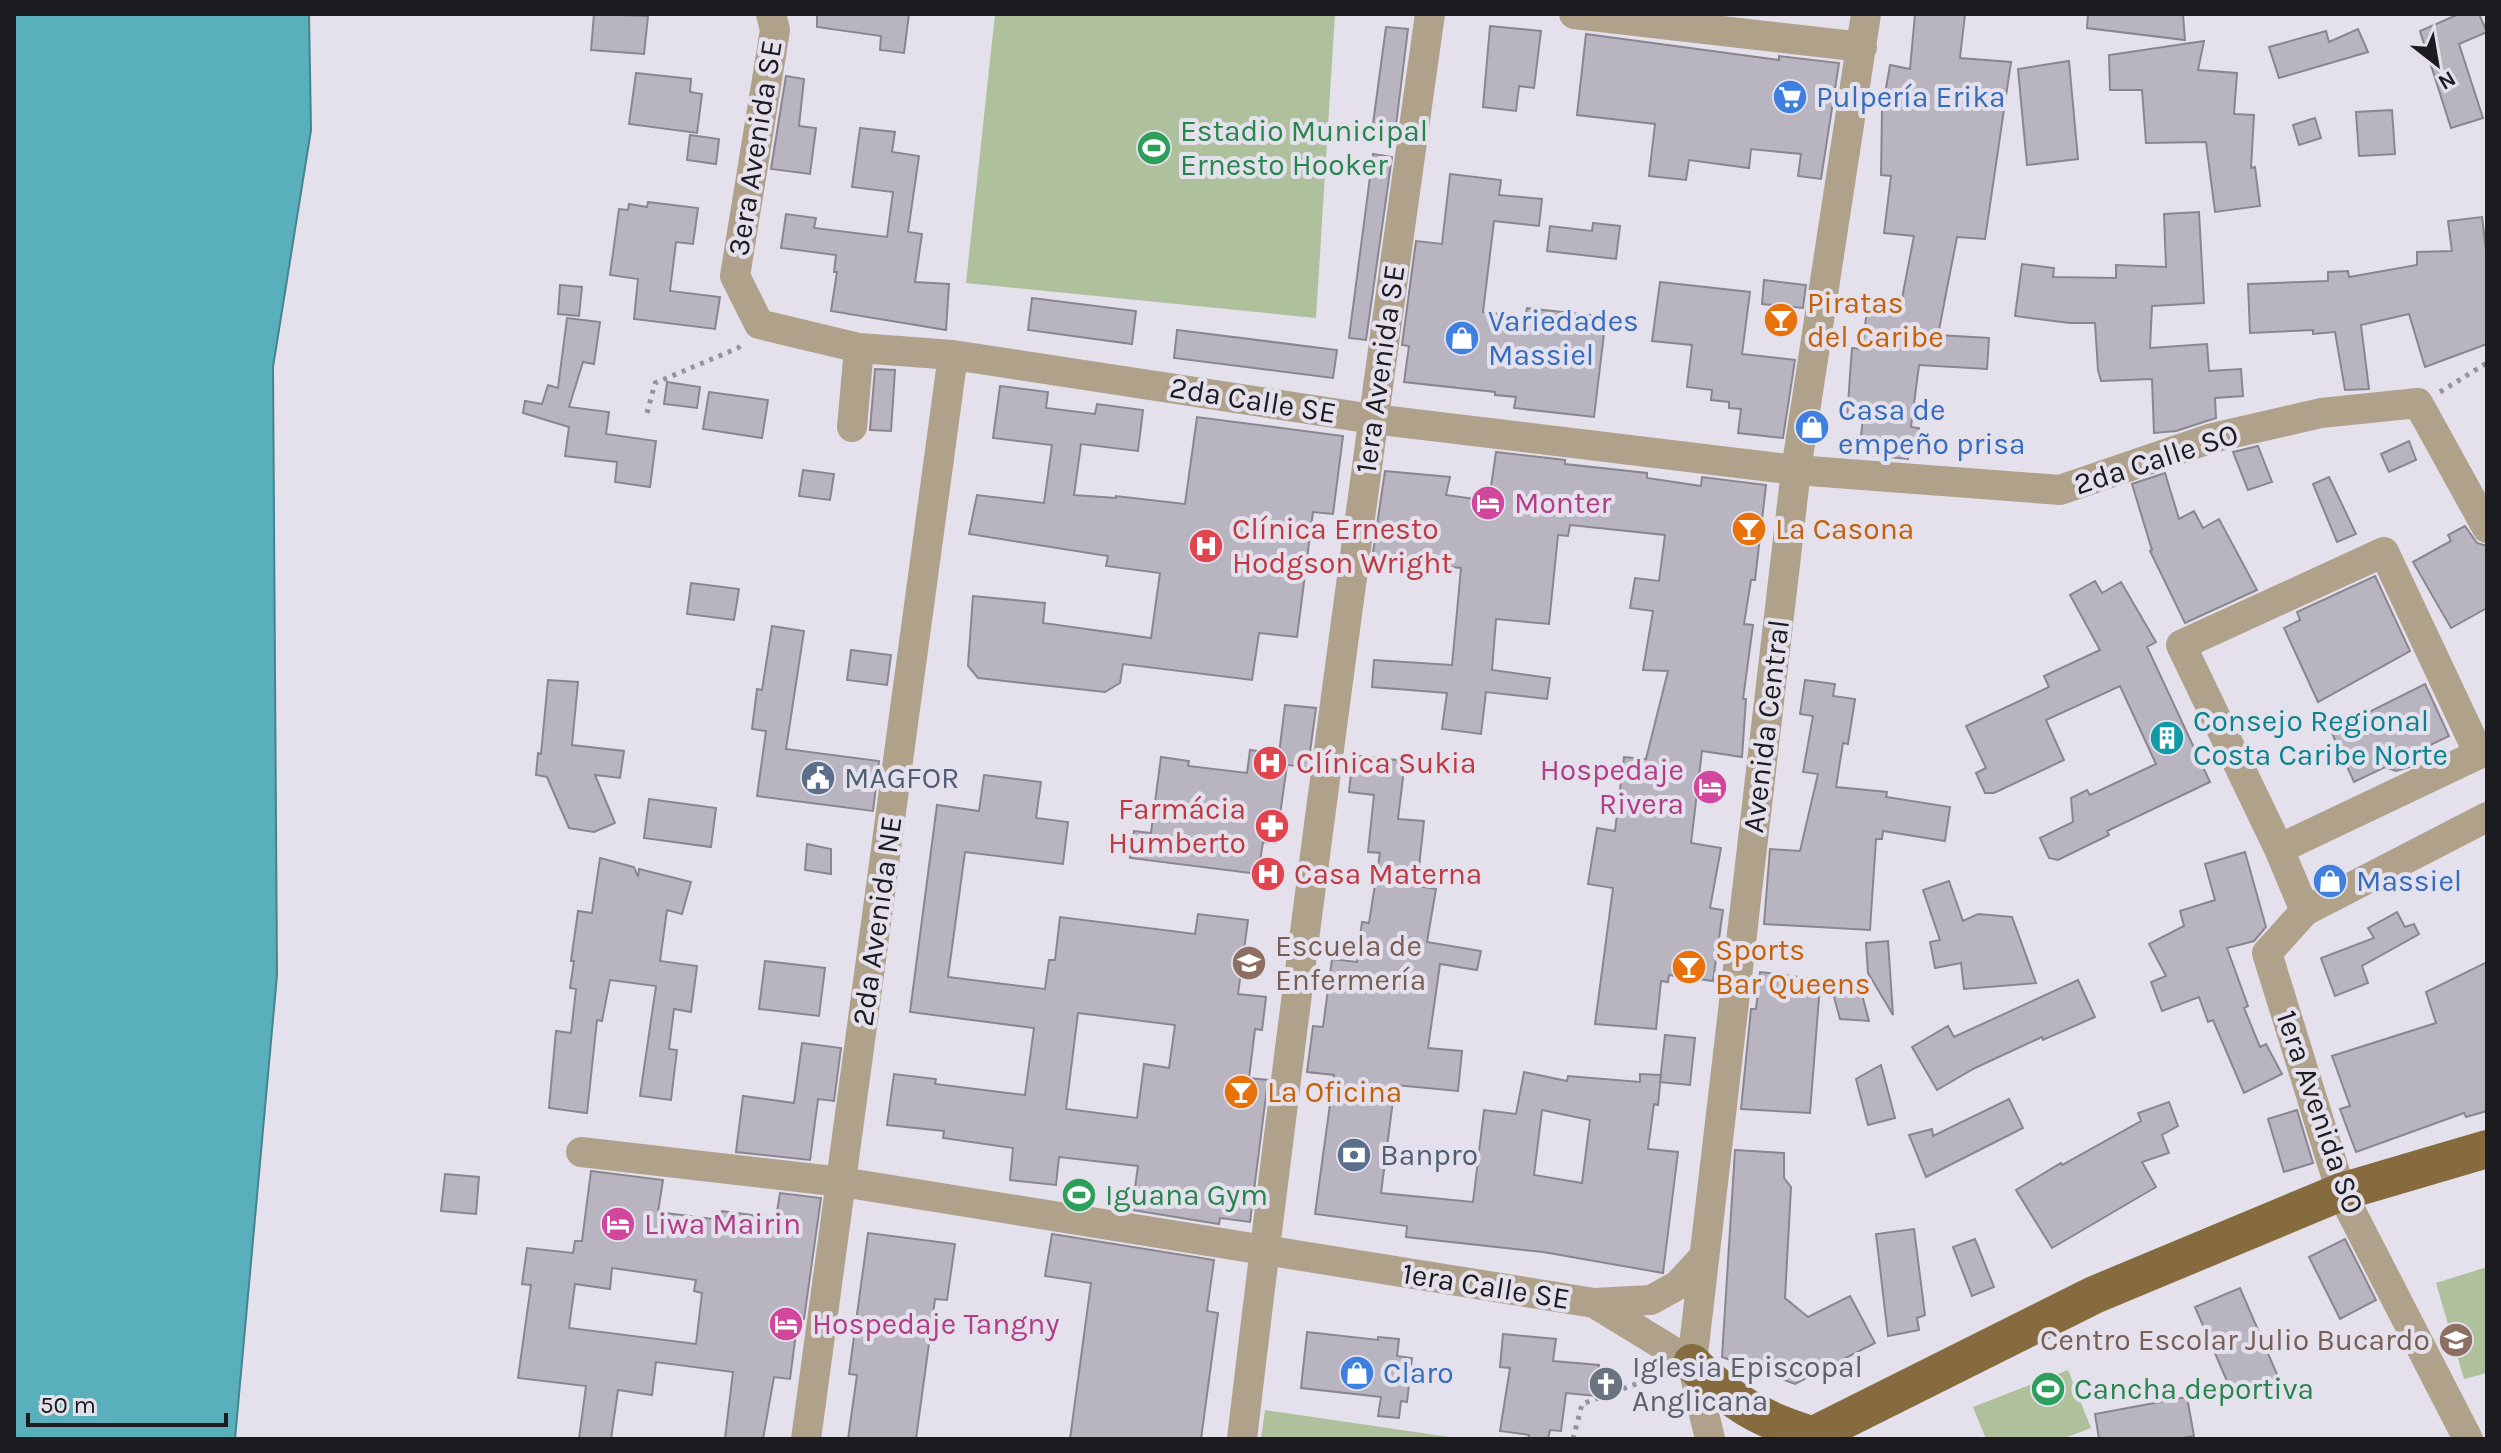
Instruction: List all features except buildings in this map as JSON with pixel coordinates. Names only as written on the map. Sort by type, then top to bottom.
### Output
[{"type":"main road","points":[[1692,1363],[1717,1388],[1746,1409],[1809,1437],[2094,1295],[2341,1192],[2487,1149]]},
{"type":"street","name":"3era Avenida SE","points":[[759,324],[735,276],[775,30],[771,14]]},
{"type":"street","name":"1era Avenida SE","points":[[1242,1439],[1373,419],[1430,14]]},
{"type":"street","points":[[1574,14],[1862,47]]},
{"type":"street","name":"Avenida Central","points":[[1710,1439],[1692,1363],[1796,470],[1866,14]]},
{"type":"street","name":"2da Calle SE","points":[[759,324],[859,348],[953,355],[1373,419],[1796,470]]},
{"type":"street","points":[[852,427],[859,348]]},
{"type":"street","name":"2da Avenida NE","points":[[806,1439],[953,355]]},
{"type":"street","points":[[2418,403],[2487,528]]},
{"type":"street","name":"2da Calle SO","points":[[1796,470],[2060,490],[2212,438],[2321,413],[2418,403]]},
{"type":"street","points":[[2279,849],[2479,754],[2384,552],[2181,645],[2279,849],[2305,911],[2487,817]]},
{"type":"street","name":"1era Avenida SO","points":[[2305,911],[2267,953],[2341,1192],[2468,1439]]},
{"type":"street","name":"1era Calle SE","points":[[581,1152],[842,1182],[1594,1303],[1692,1363]]},
{"type":"street","points":[[1594,1303],[1651,1300],[1678,1285],[1704,1257]]},
{"type":"path","points":[[647,413],[655,383],[738,348],[759,324]]},
{"type":"path","points":[[2418,403],[2487,363]]},
{"type":"path","points":[[1573,1439],[1582,1404],[1692,1363]]},
{"type":"green space","name":"Estadio Municipal Ernesto Hooker","points":[[995,14],[1335,14],[1316,318],[966,283]]},
{"type":"green space","points":[[2487,1267],[2487,1373],[2464,1379],[2436,1283]]},
{"type":"green space","name":"Cancha deportiva","points":[[2068,1370],[2091,1428],[2062,1439],[1986,1439],[1973,1407]]},
{"type":"green space","points":[[1265,1410],[1463,1439],[1261,1439]]},
{"type":"water","points":[[14,14],[309,14],[311,130],[273,367],[277,975],[235,1439],[14,1439]]},
{"type":"place","name":"Pulpería Erika","points":[[1790,97]]},
{"type":"place","name":"Estadio Municipal Ernesto Hooker","points":[[1154,148]]},
{"type":"place","name":"Piratas del Caribe","points":[[1781,320]]},
{"type":"place","name":"Variedades Massiel","points":[[1462,338]]},
{"type":"place","name":"Casa de empeño prisa","points":[[1812,427]]},
{"type":"place","name":"Monter","points":[[1488,503]]},
{"type":"place","name":"La Casona","points":[[1749,529]]},
{"type":"place","name":"Clínica Ernesto Hodgson Wright","points":[[1206,546]]},
{"type":"place","name":"Consejo Regional Costa Caribe Norte","points":[[2167,738]]},
{"type":"place","name":"Clínica Sukia","points":[[1270,763]]},
{"type":"place","name":"MAGFOR","points":[[818,778]]},
{"type":"place","name":"Hospedaje Rivera","points":[[1710,787]]},
{"type":"place","name":"Farmácia Humberto","points":[[1272,826]]},
{"type":"place","name":"Casa Materna","points":[[1268,874]]},
{"type":"place","name":"Massiel","points":[[2330,881]]},
{"type":"place","name":"Escuela de Enfermería","points":[[1249,963]]},
{"type":"place","name":"Sports Bar Queens","points":[[1689,967]]},
{"type":"place","name":"La Oficina","points":[[1241,1092]]},
{"type":"place","name":"Banpro","points":[[1354,1155]]},
{"type":"place","name":"Iguana Gym","points":[[1079,1195]]},
{"type":"place","name":"Liwa Mairin","points":[[618,1224]]},
{"type":"place","name":"Hospedaje Tangny","points":[[786,1324]]},
{"type":"place","name":"Centro Escolar Julio Bucardo","points":[[2456,1340]]},
{"type":"place","name":"Claro","points":[[1357,1373]]},
{"type":"place","name":"Iglesia Episcopal Anglicana","points":[[1606,1384]]},
{"type":"place","name":"Cancha deportiva","points":[[2048,1389]]}]
